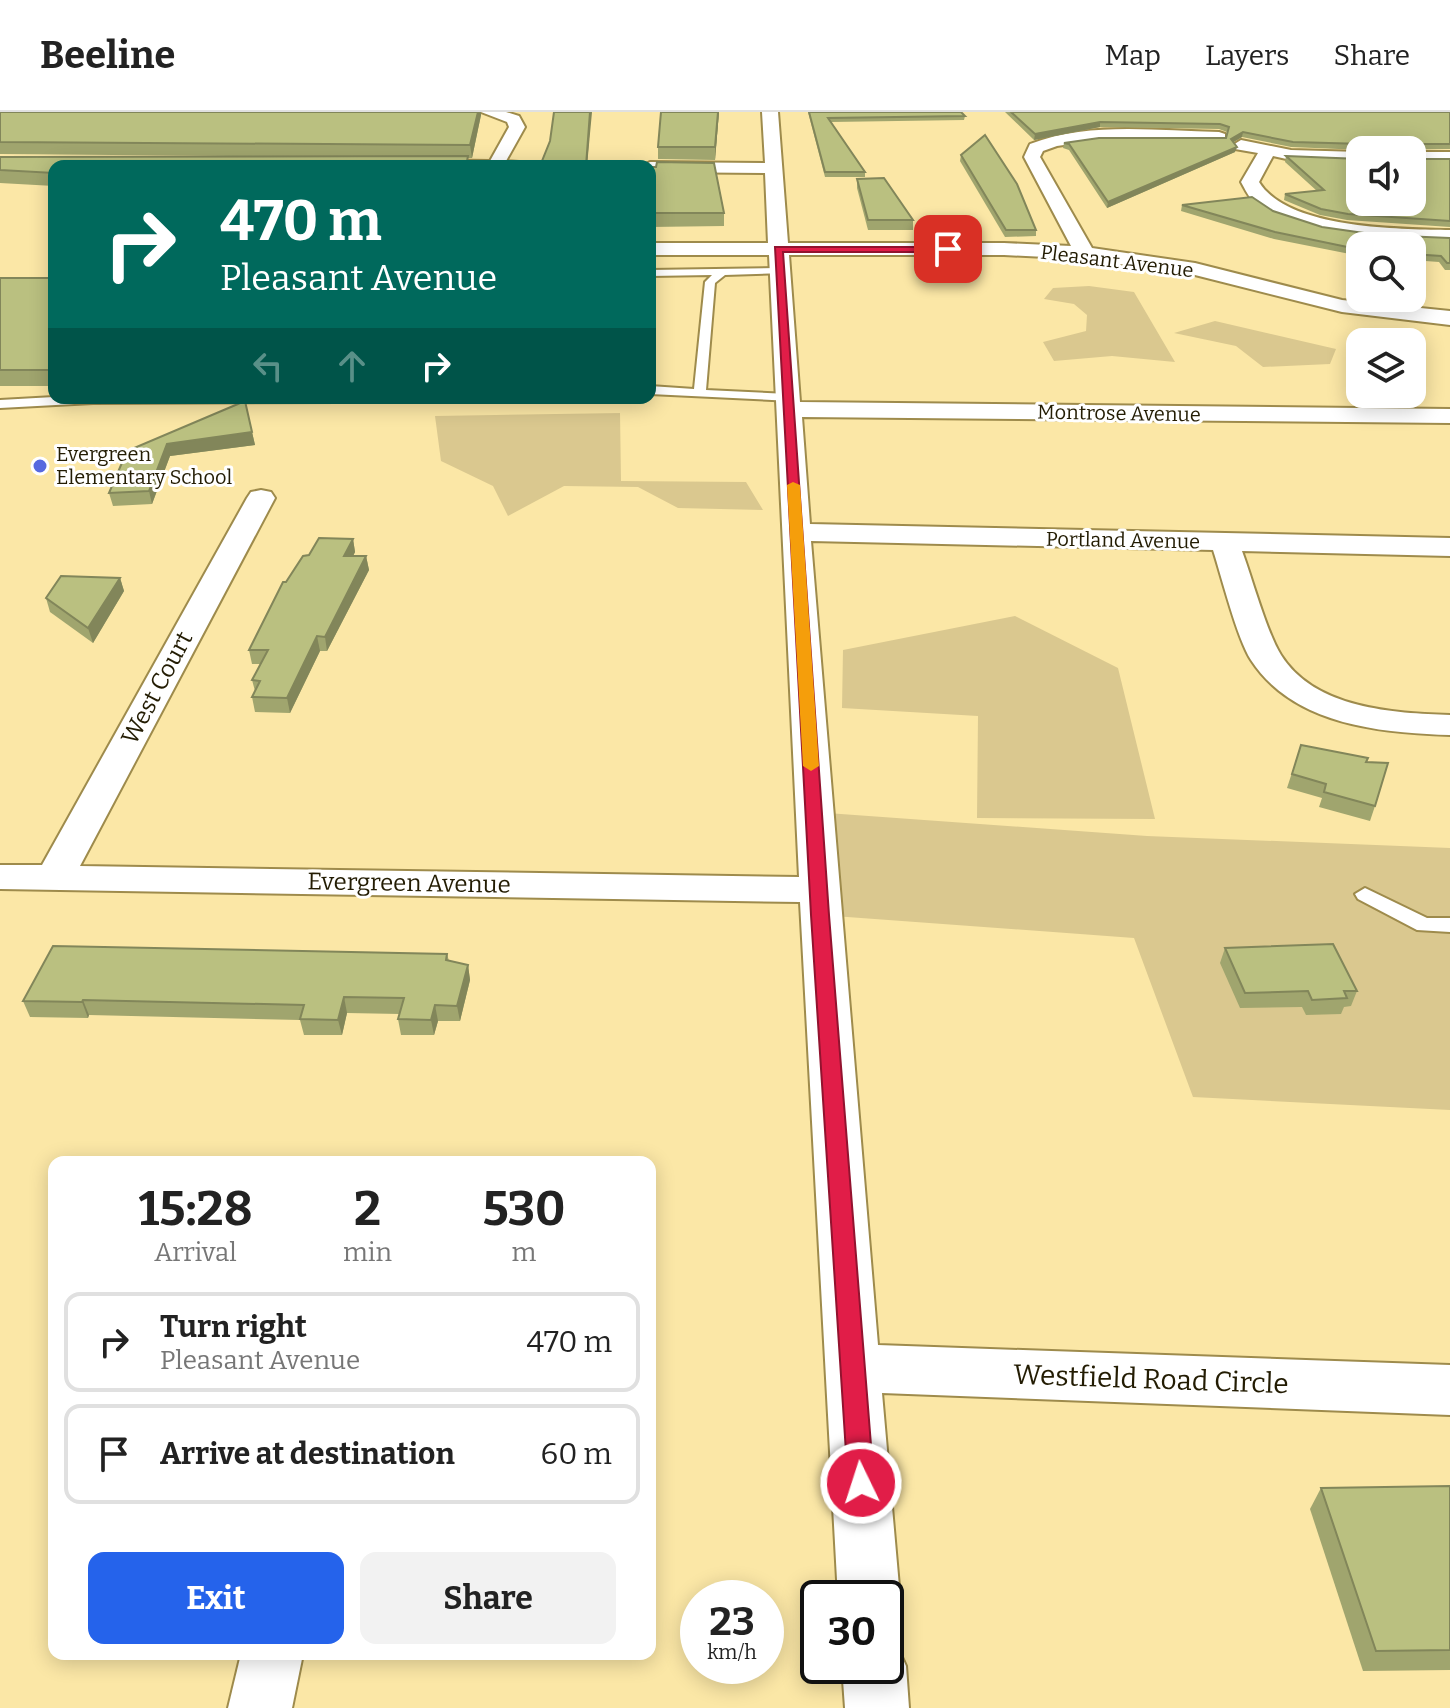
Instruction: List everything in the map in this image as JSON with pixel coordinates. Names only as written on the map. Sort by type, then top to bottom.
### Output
[{"type":"street","points":[[489,112],[517,122],[498,160]]},
{"type":"street","points":[[770,112],[819,890],[868,1580]]},
{"type":"street","points":[[1203,122],[1219,137]]},
{"type":"street","points":[[1085,253],[1032,157],[1036,148],[1077,138],[1219,137],[1268,151],[1346,156]]},
{"type":"street","points":[[1268,151],[1250,182],[1251,188],[1279,209],[1356,229],[1450,236]]},
{"type":"street","points":[[1426,157],[1450,157]]},
{"type":"street","points":[[656,167],[773,168]]},
{"type":"street","name":"Pleasant Avenue","points":[[656,250],[779,260],[1004,249],[1085,253],[1195,269],[1342,306],[1450,318]]},
{"type":"street","name":"Montrose Avenue","points":[[788,404],[1450,416]]},
{"type":"street","name":"West Court","points":[[54,878],[261,498]]},
{"type":"street","name":"Portland Avenue","points":[[796,532],[1450,547]]},
{"type":"street","points":[[1225,543],[1265,657],[1286,680],[1309,696],[1345,711],[1401,723],[1450,725]]},
{"type":"street","name":"Evergreen Avenue","points":[[0,877],[819,890]]},
{"type":"street","name":"Westfield Road Circle","points":[[853,1368],[1450,1390]]},
{"type":"street","points":[[260,1708],[271,1660]]},
{"type":"street","points":[[875,1684],[877,1708]]},
{"type":"lane","points":[[656,273],[722,272],[779,260]]},
{"type":"lane","points":[[700,392],[710,282],[722,272]]},
{"type":"lane","points":[[656,390],[700,392],[788,404]]},
{"type":"lane","points":[[0,404],[48,402]]},
{"type":"lane","points":[[1365,894],[1424,925],[1450,925]]},
{"type":"shaded area","points":[[1089,286],[1134,292],[1175,362],[1112,356],[1054,361],[1043,342],[1086,331],[1087,315],[1074,304],[1044,299],[1053,288]]},
{"type":"shaded area","points":[[1215,321],[1336,349],[1330,364],[1263,367],[1236,346],[1174,333]]},
{"type":"shaded area","points":[[620,413],[621,481],[746,482],[763,510],[678,508],[638,487],[564,486],[508,516],[493,486],[441,461],[435,416]]},
{"type":"shaded area","points":[[1015,616],[1118,668],[1155,819],[977,818],[978,716],[842,708],[843,650]]},
{"type":"shaded area","points":[[813,812],[1147,836],[1450,848],[1450,1110],[1193,1097],[1134,938],[820,915]]},
{"type":"building","points":[[0,112],[478,112],[470,145],[0,142]]},
{"type":"building","points":[[554,112],[590,112],[586,160],[542,160],[550,141]]},
{"type":"building","points":[[661,112],[718,112],[715,147],[658,147]]},
{"type":"building","points":[[809,112],[961,112],[965,116],[828,118],[865,172],[825,172]]},
{"type":"building","points":[[1011,112],[1450,112],[1450,144],[1426,144],[1426,136],[1346,136],[1346,143],[1293,142],[1243,132],[1231,139],[1237,147],[1108,202],[1069,144],[1064,143],[1099,138],[1226,138],[1229,127],[1220,124],[1100,122],[1035,134]]},
{"type":"building","points":[[985,135],[1017,184],[1036,230],[1006,230],[961,155]]},
{"type":"building","points":[[468,156],[467,160],[48,160],[48,173],[0,170],[0,157]]},
{"type":"building","points":[[1286,156],[1346,158],[1346,214],[1321,209],[1285,194],[1324,190]]},
{"type":"building","points":[[1426,159],[1450,159],[1450,221],[1377,216],[1426,216]]},
{"type":"building","points":[[657,162],[714,163],[724,213],[656,213]]},
{"type":"building","points":[[884,178],[913,220],[868,220],[857,179]]},
{"type":"building","points":[[1252,197],[1273,211],[1322,227],[1357,232],[1346,232],[1346,247],[1275,232],[1182,205]]},
{"type":"building","points":[[1426,237],[1450,238],[1450,263],[1441,256],[1426,255]]},
{"type":"building","points":[[0,278],[48,278],[48,370],[0,370]]},
{"type":"building","points":[[238,404],[246,404],[252,432],[167,444],[149,491],[109,493],[127,451]]},
{"type":"building","points":[[319,538],[353,539],[344,556],[366,556],[325,637],[317,636],[287,698],[252,697],[260,681],[252,680],[268,650],[249,650],[283,582],[303,556],[309,555]]},
{"type":"building","points":[[61,576],[120,578],[88,628],[46,598]]},
{"type":"building","points":[[1301,745],[1368,758],[1366,762],[1388,763],[1375,806],[1324,792],[1326,784],[1292,774]]},
{"type":"building","points":[[1333,944],[1357,991],[1344,991],[1347,998],[1312,1000],[1308,991],[1245,993],[1225,948]]},
{"type":"building","points":[[53,946],[447,954],[446,960],[468,965],[457,1006],[435,1005],[431,1020],[398,1019],[404,998],[344,997],[338,1020],[300,1019],[304,1005],[23,1001]]},
{"type":"building","points":[[1450,1486],[1450,1650],[1376,1651],[1321,1488]]},
{"type":"slow traffic","points":[[793,485],[807,662],[811,766]]},
{"type":"place","name":"Evergreen Elementary School","points":[[40,466]]},
{"type":"route","points":[[861,1483],[813,812],[807,662],[779,249],[948,249]]}]
